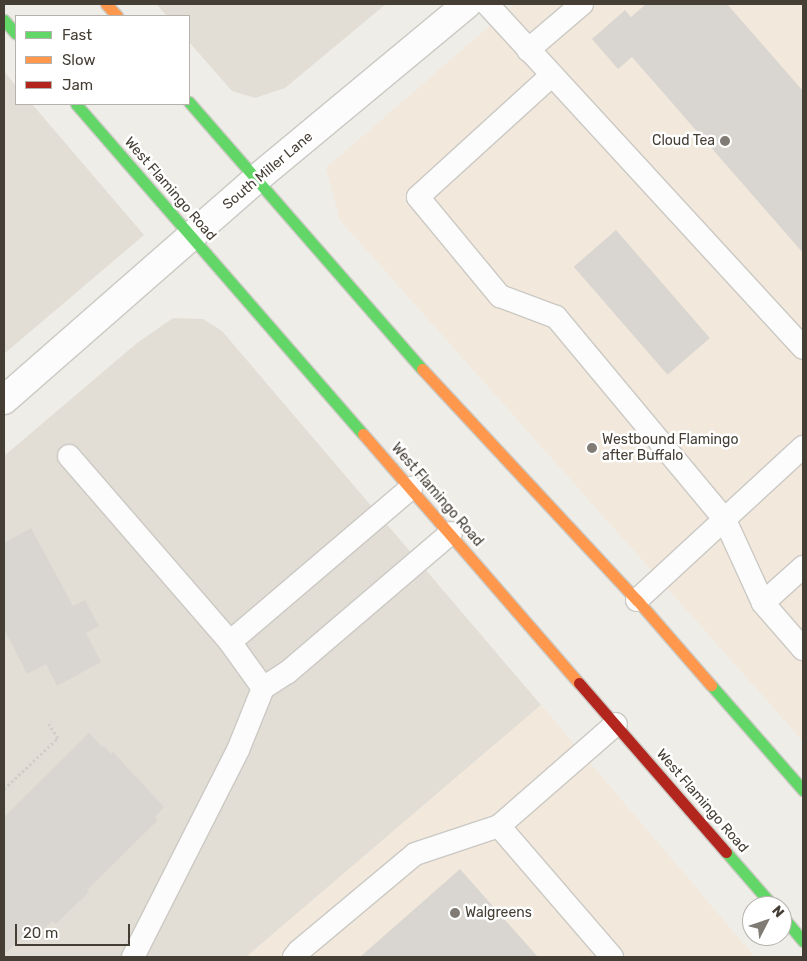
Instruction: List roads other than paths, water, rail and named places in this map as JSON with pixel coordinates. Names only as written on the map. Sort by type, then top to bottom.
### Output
[{"type":"main road","points":[[106,4],[116,15]]},
{"type":"main road","points":[[4,20],[15,33]]},
{"type":"main road","points":[[190,103],[255,180],[422,369],[637,600],[803,790]]},
{"type":"main road","name":"West Flamingo Road","points":[[77,105],[451,533],[764,896]]},
{"type":"main road","points":[[792,928],[803,941]]},
{"type":"street","name":"South Miller Lane","points":[[4,400],[255,180],[467,4]]},
{"type":"lane","points":[[487,4],[803,348]]},
{"type":"lane","points":[[528,50],[582,4]]},
{"type":"lane","points":[[552,75],[418,197],[500,296],[556,317],[725,520],[763,603],[803,649]]},
{"type":"lane","points":[[637,600],[803,447]]},
{"type":"lane","points":[[69,456],[230,642],[263,688]]},
{"type":"lane","points":[[230,642],[411,488]]},
{"type":"lane","points":[[133,957],[238,750],[263,688],[288,672],[451,533]]},
{"type":"lane","points":[[763,603],[803,567]]},
{"type":"lane","points":[[294,957],[415,854],[499,826],[616,724]]},
{"type":"lane","points":[[499,826],[612,957]]},
{"type":"place","name":"Cloud Tea","points":[[725,141]]},
{"type":"place","name":"Westbound Flamingo after Buffalo","points":[[592,448]]},
{"type":"place","name":"Walgreens","points":[[455,913]]}]
